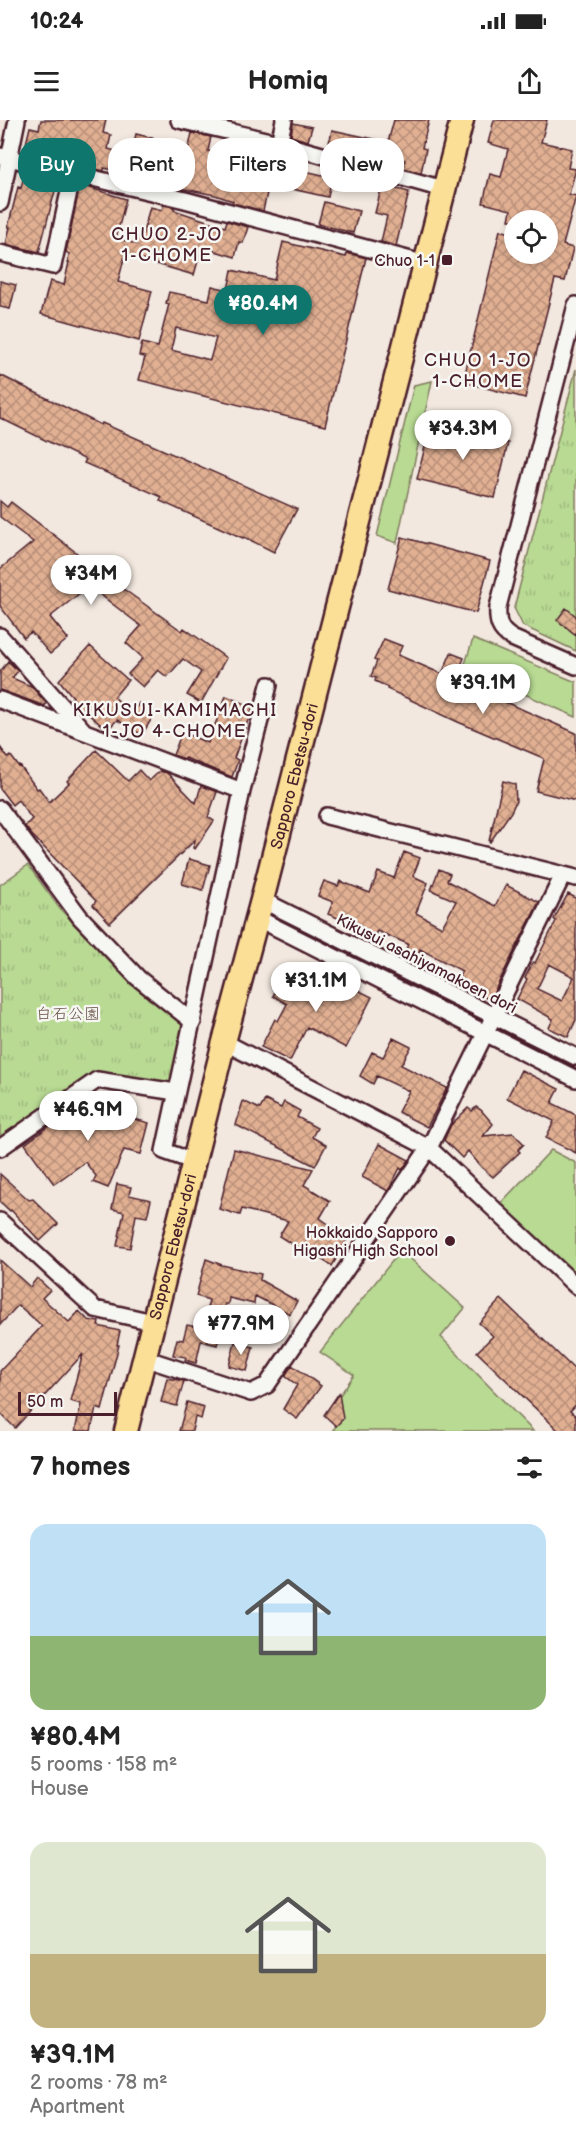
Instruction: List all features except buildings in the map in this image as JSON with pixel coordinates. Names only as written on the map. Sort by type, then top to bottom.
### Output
[{"type":"highway","name":"Sapporo Ebetsu-dori","points":[[126,1431],[462,120]]},
{"type":"street","points":[[0,203],[5,157],[17,120]]},
{"type":"street","points":[[178,120],[257,138]]},
{"type":"street","points":[[280,138],[284,120]]},
{"type":"street","points":[[308,151],[443,189]]},
{"type":"street","points":[[96,179],[426,264]]},
{"type":"street","points":[[0,253],[53,266],[69,192]]},
{"type":"street","points":[[576,305],[497,618],[504,633],[512,638],[576,666]]},
{"type":"street","points":[[0,636],[86,733]]},
{"type":"street","points":[[195,1162],[164,1151],[242,791],[269,685]]},
{"type":"street","points":[[0,700],[242,791]]},
{"type":"street","points":[[0,809],[80,917],[138,978],[193,1022]]},
{"type":"street","points":[[144,1358],[251,1393],[267,1385],[429,1148],[493,1016],[570,877],[327,816]]},
{"type":"street","points":[[260,909],[484,1034],[576,1079]]},
{"type":"street","name":"Kikusui asahiyamakoen dori","points":[[260,909],[493,1016],[576,1058]]},
{"type":"street","points":[[224,1042],[429,1148],[576,1286]]},
{"type":"street","points":[[0,1148],[97,1080],[176,1092]]},
{"type":"street","points":[[0,1221],[95,1309],[153,1322]]},
{"type":"green space","points":[[576,369],[576,651],[523,626],[514,608]]},
{"type":"green space","points":[[432,381],[397,543],[377,536],[414,385]]},
{"type":"green space","points":[[473,639],[576,682],[576,717],[464,667]]},
{"type":"green space","name":"白石公園","points":[[28,865],[60,909],[110,959],[186,1025],[171,1084],[99,1074],[0,1138],[0,885]]},
{"type":"green space","points":[[551,1150],[576,1163],[576,1275],[499,1205]]},
{"type":"green space","points":[[401,1250],[465,1308],[441,1337],[533,1431],[332,1431],[337,1425],[326,1415],[354,1375],[320,1352]]},
{"type":"place","name":"Chuo 1-1","points":[[447,260]]},
{"type":"place","name":"Hokkaido Sapporo Higashi High School","points":[[450,1241]]},
{"type":"district","name":"CHUO 2-JO 1-CHOME","points":[[167,244]]},
{"type":"district","name":"CHUO 1-JO 1-CHOME","points":[[478,370]]},
{"type":"district","name":"KIKUSUI-KAMIMACHI 1-JO 4-CHOME","points":[[175,720]]}]
